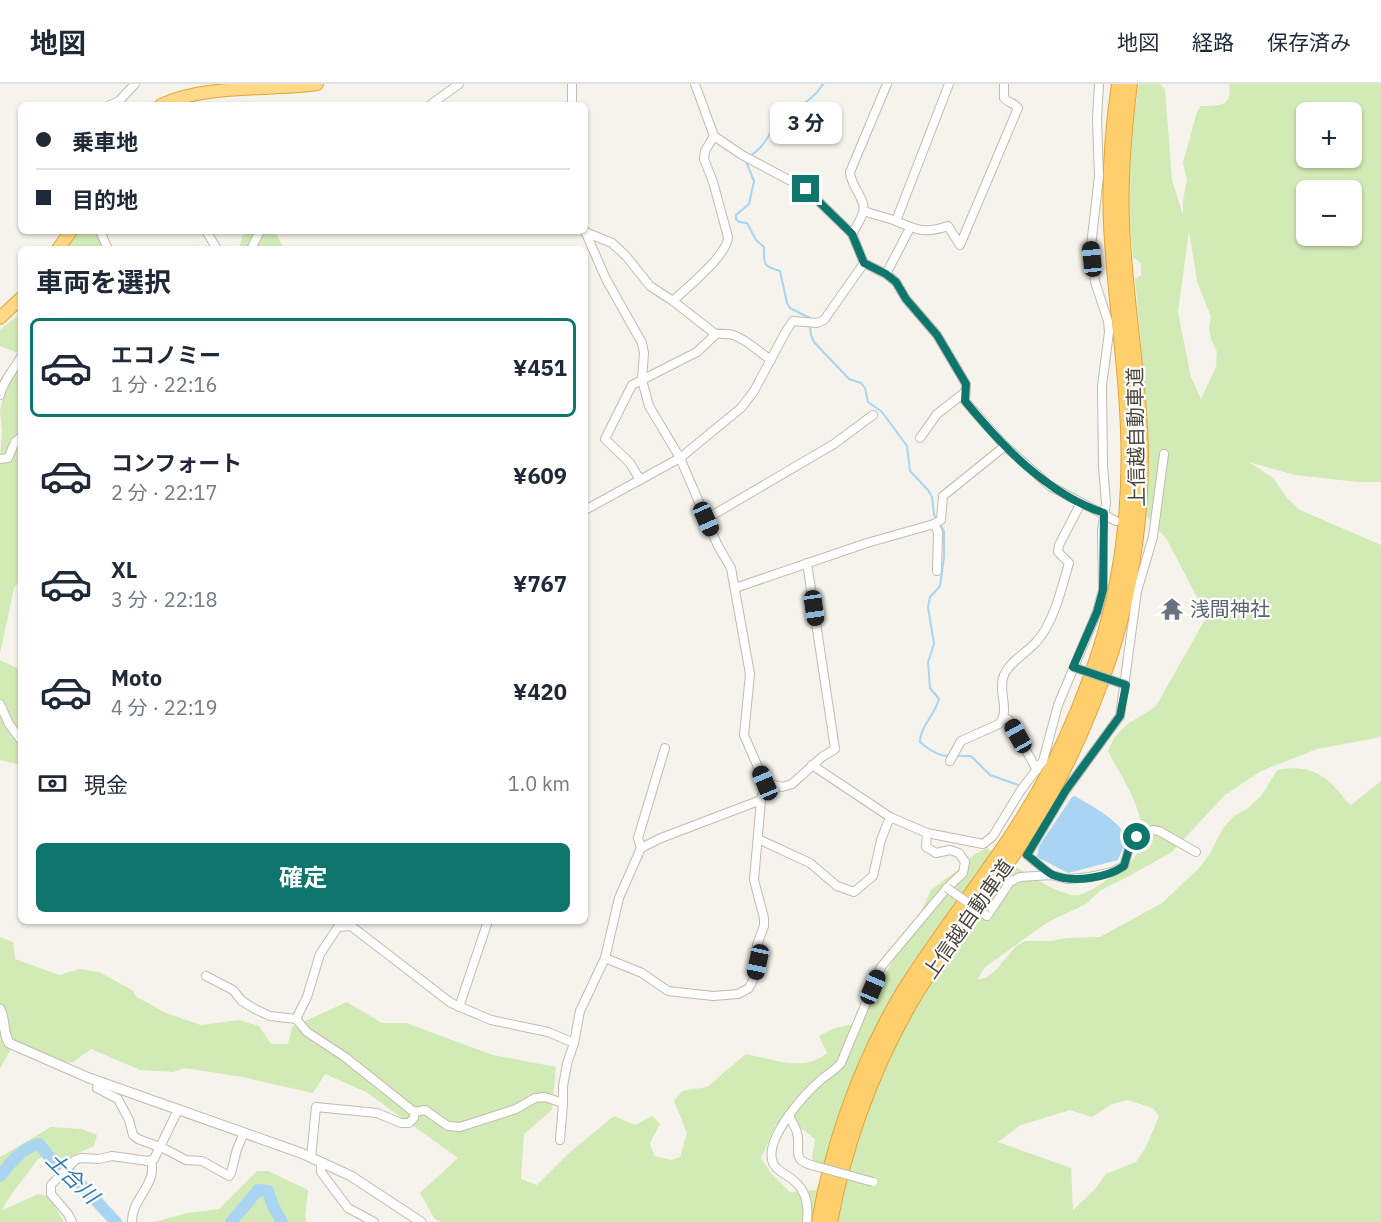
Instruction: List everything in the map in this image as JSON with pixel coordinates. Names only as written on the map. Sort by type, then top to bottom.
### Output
[{"type":"highway","points":[[165,102],[172,97],[211,86],[317,84]]},
{"type":"highway","name":"上信越自動車道","points":[[819,1222],[841,1131],[875,1045],[918,969],[1000,852],[1047,778],[1081,704],[1109,618],[1121,563],[1129,483],[1127,404],[1113,256],[1110,194],[1112,138],[1119,84]]},
{"type":"highway","name":"上信越自動車道","points":[[830,1222],[852,1135],[885,1050],[928,975],[1025,836],[1056,785],[1092,707],[1120,621],[1132,565],[1140,482],[1138,398],[1122,225],[1122,167],[1130,84]]},
{"type":"highway","points":[[3,313],[18,300]]},
{"type":"street","points":[[117,102],[135,84]]},
{"type":"street","points":[[434,102],[459,84]]},
{"type":"street","points":[[572,84],[572,102]]},
{"type":"street","points":[[695,84],[714,136],[742,155],[806,189],[852,234],[864,263],[896,282],[906,299],[937,335],[966,384],[965,401],[1005,446],[1050,486],[1116,521]]},
{"type":"street","points":[[852,234],[864,211],[864,205],[850,180],[850,172],[887,84]]},
{"type":"street","points":[[896,221],[949,84]]},
{"type":"street","points":[[864,211],[910,228],[933,231],[948,226],[960,244],[1018,108],[1004,98],[1004,84]]},
{"type":"street","points":[[812,765],[890,817],[927,833],[983,844],[993,836],[1021,790],[1043,761],[1058,705],[1097,612],[1103,590],[1106,503],[1102,387],[1109,329],[1095,282],[1090,246],[1099,176],[1096,119],[1099,84]]},
{"type":"street","points":[[673,301],[728,243],[719,204],[704,159],[705,151],[714,136]]},
{"type":"street","points":[[886,274],[910,228]]},
{"type":"street","points":[[588,233],[612,243],[626,256],[650,286],[716,334],[730,334],[740,338],[771,360]]},
{"type":"street","points":[[586,234],[606,279],[642,343],[644,353],[642,380],[649,406],[680,458],[706,519],[731,568],[750,674],[744,735],[765,783],[761,800],[754,880],[764,926],[757,945],[758,962],[749,988],[738,994],[713,996],[668,991],[642,973],[605,958]]},
{"type":"street","points":[[588,508],[680,458],[741,408],[754,391],[793,321],[817,323],[824,320],[864,263]]},
{"type":"street","points":[[640,480],[630,463],[605,439],[632,385],[697,352],[716,334]]},
{"type":"street","points":[[0,395],[9,371],[18,360]]},
{"type":"street","points":[[920,438],[937,414],[964,393]]},
{"type":"street","points":[[706,519],[834,444],[873,415]]},
{"type":"street","points":[[0,459],[8,458],[18,439]]},
{"type":"street","points":[[735,588],[934,524],[941,520],[943,496],[1005,446]]},
{"type":"street","points":[[1051,875],[1027,855],[1066,790],[1120,716],[1137,591],[1153,537],[1164,454]]},
{"type":"street","points":[[950,761],[961,741],[999,724],[1003,717],[1002,682],[1005,673],[1039,640],[1056,606],[1069,563],[1058,552],[1059,544],[1081,503]]},
{"type":"street","points":[[934,524],[938,532],[937,571]]},
{"type":"street","points":[[765,783],[782,787],[792,784],[822,757],[836,749],[807,563]]},
{"type":"street","points":[[1073,667],[1126,685]]},
{"type":"street","points":[[0,704],[9,724],[18,736]]},
{"type":"street","points":[[1003,717],[1009,720],[1037,770]]},
{"type":"street","points":[[641,848],[638,838],[665,748]]},
{"type":"street","points":[[560,1140],[563,1086],[580,1011],[605,958],[619,898],[641,848],[661,838],[761,800]]},
{"type":"street","points":[[758,839],[810,863],[837,886],[854,892],[873,876],[881,840],[890,817]]},
{"type":"street","points":[[947,888],[987,916],[1010,882],[1020,877],[1051,875],[1067,879],[1090,877],[1119,870],[1126,862],[1130,845],[1137,837],[1153,830],[1196,852]]},
{"type":"street","points":[[807,1222],[808,1200],[801,1187],[773,1165],[772,1143],[789,1115],[841,1063],[881,968],[947,888],[963,873],[965,862],[960,853],[950,850],[936,853],[926,848],[927,833]]},
{"type":"street","points":[[296,1019],[307,997],[320,954],[338,927],[348,924]]},
{"type":"street","points":[[353,924],[432,990],[459,1007],[491,1020],[548,1032],[574,1043]]},
{"type":"street","points":[[459,1007],[487,924]]},
{"type":"street","points":[[206,976],[233,990],[242,1001],[270,1016],[296,1019],[307,1032],[345,1057],[414,1112],[425,1110],[448,1125],[460,1126],[516,1109],[535,1098],[545,1097],[563,1103]]},
{"type":"street","points":[[0,1009],[9,1043],[99,1082],[321,1162],[351,1176],[414,1215],[421,1222]]},
{"type":"street","points":[[99,1082],[97,1088],[118,1099],[129,1120],[133,1135],[186,1160],[202,1161],[229,1176],[243,1133]]},
{"type":"street","points":[[311,1158],[316,1107],[377,1113],[401,1123],[409,1123],[414,1118],[414,1112]]},
{"type":"street","points":[[151,1161],[160,1148],[178,1110]]},
{"type":"street","points":[[789,1115],[798,1134],[797,1152],[800,1160],[805,1164],[873,1182]]},
{"type":"street","points":[[72,1222],[51,1194],[51,1185],[58,1175],[75,1160],[112,1156],[151,1161]]},
{"type":"street","points":[[132,1222],[135,1207],[153,1174],[151,1161]]},
{"type":"street","points":[[321,1162],[321,1172],[348,1208],[374,1222]]},
{"type":"green space","points":[[1139,84],[1160,84],[1165,89],[1172,180],[1183,215],[1187,180],[1183,163],[1197,111],[1201,106],[1219,105],[1227,101],[1230,92],[1229,84],[1381,84],[1381,482],[1295,475],[1249,462],[1273,478],[1288,499],[1300,510],[1381,545],[1381,737],[1317,749],[1261,771],[1225,795],[1172,852],[1101,890],[1086,904],[1048,922],[985,967],[977,980],[995,971],[1016,946],[1025,941],[1100,937],[1162,903],[1199,868],[1209,855],[1223,828],[1234,816],[1248,808],[1262,795],[1277,770],[1295,768],[1318,774],[1332,784],[1351,805],[1381,781],[1381,1222],[440,1222],[434,1218],[420,1193],[458,1158],[366,1092],[325,1074],[313,1093],[242,1077],[185,1068],[173,1072],[140,1070],[91,1049],[72,1063],[11,1049],[0,1068],[0,937],[13,942],[15,959],[59,975],[80,969],[99,972],[132,990],[137,997],[166,1013],[201,1025],[239,1020],[259,1026],[271,1044],[288,1044],[292,1027],[347,1002],[382,1023],[406,1023],[493,1055],[556,1067],[552,1110],[524,1134],[521,1179],[537,1185],[569,1153],[614,1116],[635,1125],[652,1116],[660,1124],[650,1143],[654,1156],[671,1160],[680,1157],[687,1133],[674,1101],[682,1091],[707,1087],[746,1054],[798,1063],[818,1059],[827,1053],[819,1036],[832,1029],[862,1022],[880,982],[915,925],[931,890],[975,854],[987,848],[1040,882],[1072,895],[1092,890],[1128,865],[1138,850],[1142,835],[1140,819],[1135,802],[1108,751],[1122,729],[1156,706],[1207,616],[1166,538],[1146,516],[1147,427],[1135,279],[1141,275],[1141,263],[1133,257],[1128,205],[1131,134]],"holes":[[[1189,231],[1197,281],[1211,317],[1209,328],[1217,352],[1216,367],[1201,399],[1191,377],[1178,312]],[[1127,1100],[1153,1108],[1159,1116],[1146,1147],[1136,1162],[1106,1174],[1094,1190],[1073,1210],[1071,1168],[998,1142],[1021,1125],[1070,1110],[1092,1117],[1112,1104]],[[776,1124],[801,1128],[815,1139],[812,1158],[822,1176],[816,1190],[790,1192],[770,1172],[761,1158]]]},
{"type":"green space","points":[[73,234],[96,234],[102,246],[65,246]]},
{"type":"green space","points":[[244,234],[276,234],[282,246],[240,246]]},
{"type":"green space","points":[[18,315],[18,353],[0,346],[0,330]]},
{"type":"green space","points":[[18,367],[18,583],[14,588],[0,653],[2,430],[0,411],[5,388]]},
{"type":"green space","points":[[0,660],[18,669],[18,764],[0,760]]},
{"type":"green space","points":[[51,1127],[82,1129],[97,1135],[94,1146],[63,1160],[51,1153],[38,1159],[6,1202],[3,1210],[38,1194],[49,1196],[64,1222],[0,1222],[0,1157]]},
{"type":"green space","points":[[257,1171],[268,1171],[308,1190],[305,1217],[307,1222],[155,1222],[187,1213],[219,1209]]},
{"type":"water","points":[[1075,796],[1112,820],[1123,832],[1125,841],[1118,860],[1068,873],[1037,857],[1039,846],[1072,797]]},
{"type":"waterway","points":[[750,156],[764,143],[780,120],[813,96],[823,84]]},
{"type":"waterway","points":[[745,159],[754,181],[749,204],[736,215],[736,219],[747,223],[756,240],[764,247],[765,264],[780,271],[790,308],[810,320]]},
{"type":"waterway","points":[[810,326],[814,342],[849,379],[861,383],[865,388],[868,402],[882,412],[907,446],[910,471],[932,497],[934,515],[937,519]]},
{"type":"waterway","points":[[940,524],[944,531],[944,557],[940,586],[930,597],[928,607],[934,644],[928,662],[930,688],[939,699],[922,731],[920,742],[938,754],[950,756]]},
{"type":"waterway","points":[[955,756],[971,756],[990,775],[1021,786]]},
{"type":"waterway","name":"土合川","points":[[0,1176],[22,1152],[39,1144],[56,1165],[71,1174],[116,1222]]},
{"type":"waterway","name":"土合川","points":[[231,1222],[258,1190],[268,1191],[282,1222]]},
{"type":"place","name":"浅間神社","points":[[1172,609]]},
{"type":"route","points":[[806,189],[852,234],[864,263],[896,282],[906,299],[914,305],[937,335],[966,384],[965,401],[979,419],[1050,486],[1104,513],[1103,590],[1097,612],[1073,667],[1126,685],[1120,716],[1066,790],[1027,855],[1046,868],[1051,875],[1067,879],[1090,877],[1113,872],[1124,866],[1130,845],[1137,837]]}]
